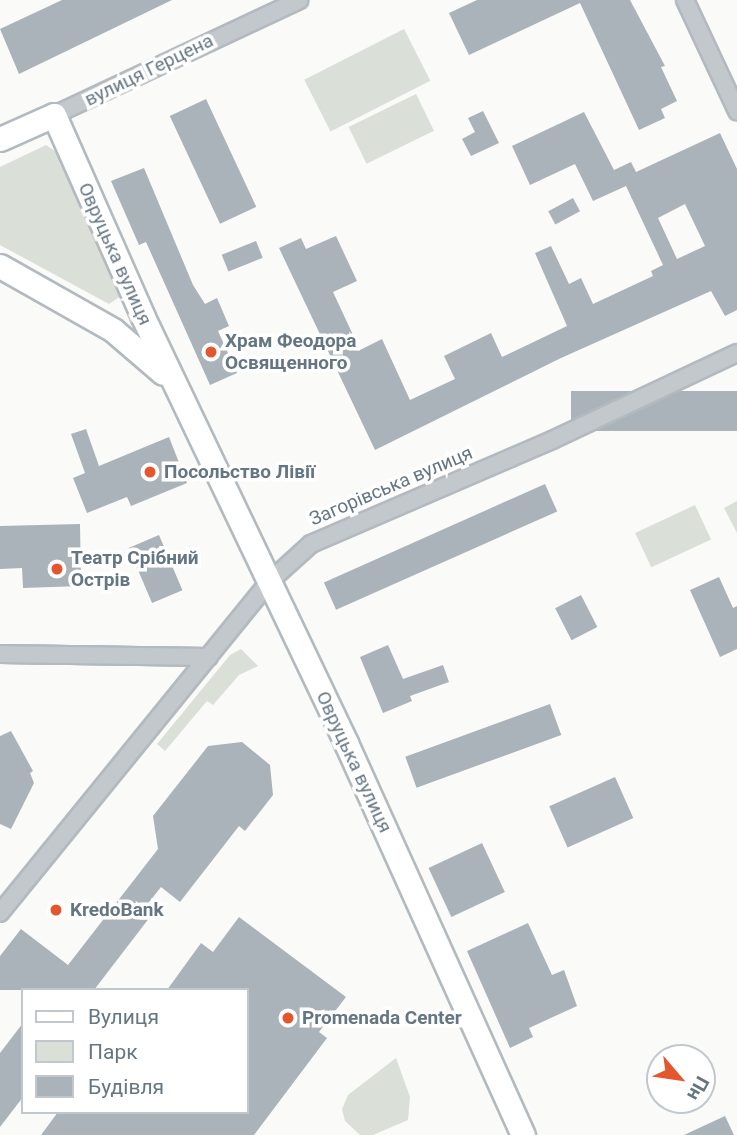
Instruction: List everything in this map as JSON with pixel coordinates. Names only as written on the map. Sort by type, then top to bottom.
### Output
[{"type":"street","name":"вулиця Герцена","points":[[0,139],[299,0]]},
{"type":"street","points":[[685,0],[737,111]]},
{"type":"street","name":"Овруцька вулиця","points":[[54,115],[143,317],[181,391],[270,581],[523,1135]]},
{"type":"street","name":"Овруцька вулиця","points":[[0,266],[113,330],[181,391]]},
{"type":"street","name":"Загорівська вулиця","points":[[0,914],[270,581],[311,544],[552,440],[737,353]]},
{"type":"street","points":[[0,654],[209,657]]},
{"type":"green space","points":[[404,29],[430,81],[331,132],[304,80]]},
{"type":"green space","points":[[416,94],[434,131],[367,164],[349,127]]},
{"type":"green space","points":[[46,145],[61,155],[121,296],[109,304],[0,245],[0,167]]},
{"type":"green space","points":[[737,501],[737,533],[724,508]]},
{"type":"green space","points":[[695,505],[711,539],[651,567],[635,533]]},
{"type":"green space","points":[[241,649],[258,666],[239,675],[213,705],[207,701],[165,751],[157,744],[230,655]]},
{"type":"green space","points":[[396,1058],[410,1097],[408,1120],[373,1135],[360,1135],[345,1121],[342,1109],[348,1095]]},
{"type":"building","points":[[62,0],[172,0],[19,74],[0,29]]},
{"type":"building","points":[[477,0],[630,0],[665,66],[661,67],[677,101],[661,109],[665,118],[639,130],[580,3],[469,55],[449,13]]},
{"type":"building","points":[[206,99],[256,207],[220,224],[170,116]]},
{"type":"building","points":[[483,111],[499,143],[471,156],[462,139],[475,132],[468,118]]},
{"type":"building","points":[[584,112],[614,170],[631,162],[636,172],[720,133],[737,169],[737,310],[725,316],[711,291],[561,358],[375,450],[279,248],[301,238],[306,249],[336,236],[357,281],[333,292],[360,350],[382,339],[410,400],[455,379],[444,356],[491,333],[502,357],[567,326],[535,253],[551,246],[569,284],[581,278],[593,304],[653,276],[651,271],[663,265],[626,186],[593,201],[575,164],[530,185],[512,146]],"holes":[[[685,204],[705,246],[677,259],[658,218]]]},
{"type":"building","points":[[144,168],[193,285],[205,304],[217,298],[229,326],[218,331],[237,373],[210,385],[146,242],[139,245],[111,181]]},
{"type":"building","points":[[573,198],[580,211],[555,224],[548,211]]},
{"type":"building","points":[[256,241],[263,258],[228,272],[222,255]]},
{"type":"building","points":[[571,391],[737,391],[737,431],[571,431]]},
{"type":"building","points":[[86,429],[99,466],[169,437],[187,483],[131,506],[127,497],[87,513],[73,478],[85,473],[71,434]]},
{"type":"building","points":[[545,484],[557,511],[336,610],[324,582]]},
{"type":"building","points":[[80,524],[81,586],[23,588],[22,568],[0,569],[0,526]]},
{"type":"building","points":[[159,535],[182,590],[152,603],[129,548]]},
{"type":"building","points":[[719,577],[733,608],[737,606],[737,649],[720,657],[690,590]]},
{"type":"building","points":[[581,595],[597,627],[572,640],[555,608]]},
{"type":"building","points":[[388,645],[403,679],[443,665],[449,682],[410,696],[412,701],[383,713],[360,657]]},
{"type":"building","points":[[550,704],[561,735],[417,788],[405,757]]},
{"type":"building","points":[[11,731],[33,771],[30,773],[34,783],[11,829],[0,824],[0,736]]},
{"type":"building","points":[[242,742],[270,765],[273,795],[245,831],[239,826],[180,902],[161,887],[142,911],[150,917],[96,988],[0,990],[0,956],[21,929],[68,965],[158,849],[153,816],[208,746]]},
{"type":"building","points":[[615,777],[633,818],[568,847],[549,806]]},
{"type":"building","points":[[482,843],[505,892],[451,917],[429,868]]},
{"type":"building","name":"Promenada Center","points":[[239,917],[346,997],[319,1032],[327,1038],[254,1135],[41,1135],[57,1114],[248,1114],[248,988],[168,988],[201,943],[213,952]]},
{"type":"building","points":[[528,923],[552,975],[564,970],[577,1006],[529,1028],[533,1037],[510,1048],[467,951]]},
{"type":"building","points":[[21,1026],[21,1100],[0,1127],[0,1053]]},
{"type":"building","points":[[725,1116],[734,1135],[684,1135]]},
{"type":"place","name":"Храм Феодора Освященного","points":[[211,352]]},
{"type":"place","name":"Посольство Лівії","points":[[150,472]]},
{"type":"place","name":"Театр Срібний Острів","points":[[57,569]]},
{"type":"place","name":"KredoBank","points":[[56,910]]},
{"type":"place","name":"Promenada Center","points":[[288,1018]]}]
